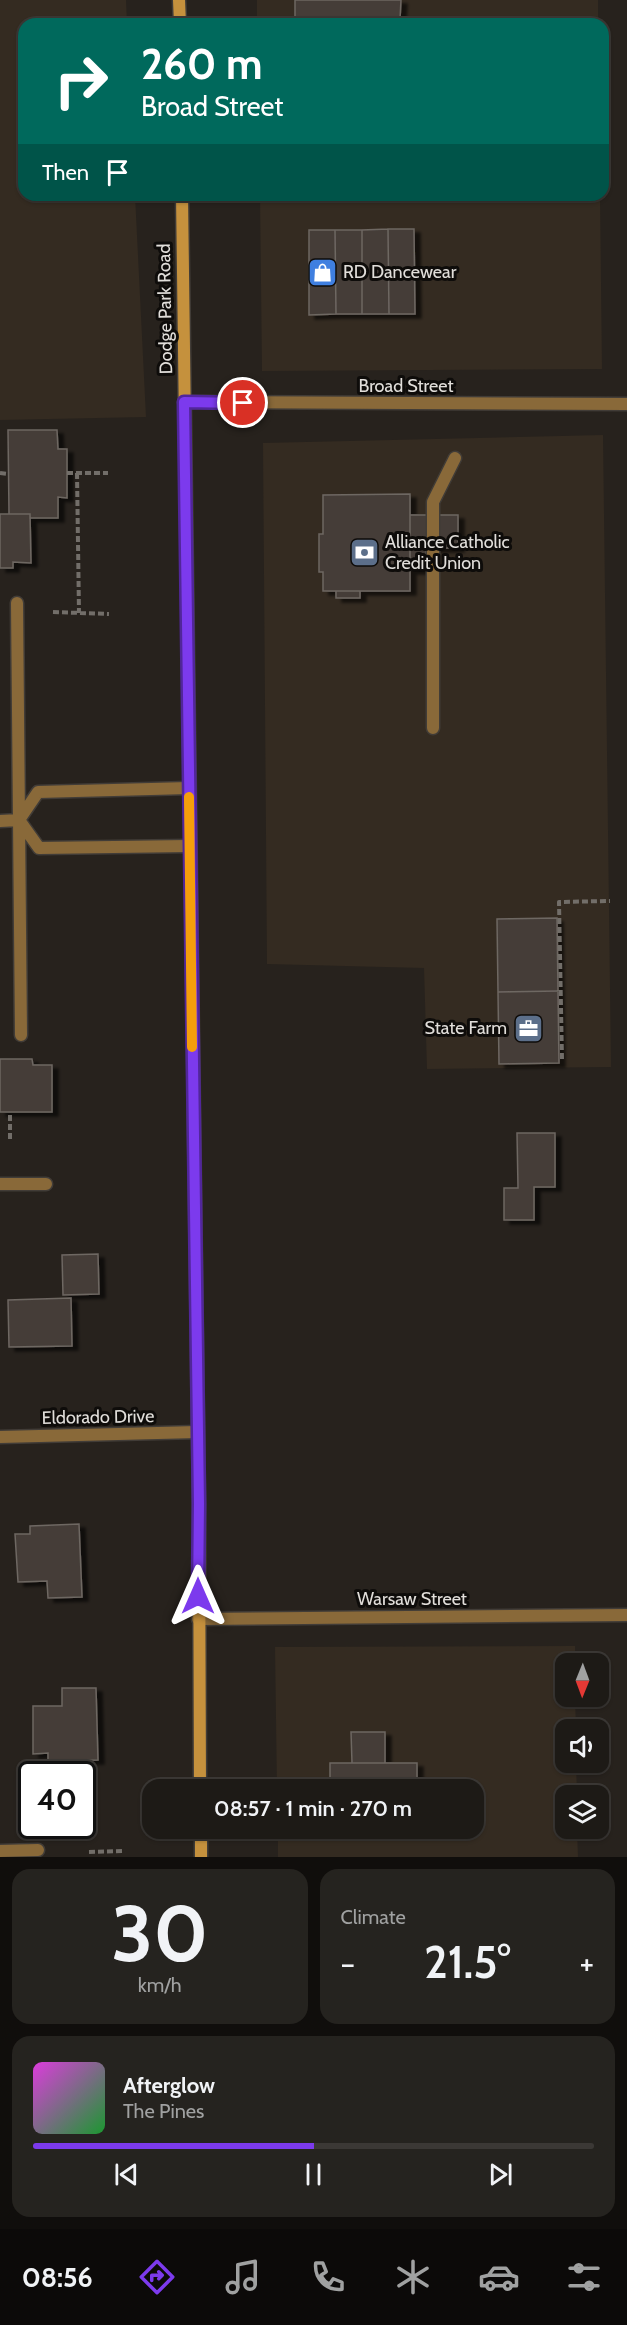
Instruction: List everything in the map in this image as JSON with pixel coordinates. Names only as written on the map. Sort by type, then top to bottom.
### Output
[{"type":"street","points":[[179,0],[180,18]]},
{"type":"street","name":"Dodge Park Road","points":[[182,201],[196,1432],[199,1504],[200,1779]]},
{"type":"street","name":"Broad Street","points":[[184,402],[627,404]]},
{"type":"street","points":[[433,729],[433,502],[455,458]]},
{"type":"street","points":[[16,603],[21,1035]]},
{"type":"street","points":[[19,820],[38,792],[189,788]]},
{"type":"street","points":[[0,821],[19,820]]},
{"type":"street","points":[[19,820],[39,848],[189,846]]},
{"type":"street","points":[[0,1184],[46,1184]]},
{"type":"street","name":"Eldorado Drive","points":[[0,1437],[196,1432]]},
{"type":"street","name":"Warsaw Street","points":[[198,1619],[627,1615]]},
{"type":"street","points":[[201,1839],[201,1857]]},
{"type":"street","points":[[0,1851],[38,1850]]},
{"type":"path","points":[[0,473],[9,474]]},
{"type":"path","points":[[67,473],[108,473]]},
{"type":"path","points":[[77,473],[79,613]]},
{"type":"path","points":[[53,612],[109,614]]},
{"type":"path","points":[[562,1059],[559,902],[610,902]]},
{"type":"path","points":[[10,1112],[10,1139]]},
{"type":"path","points":[[89,1852],[125,1851]]},
{"type":"shaded area","points":[[0,0],[126,0],[127,18],[18,18],[18,201],[135,201],[146,417],[0,420]]},
{"type":"shaded area","points":[[257,0],[598,0],[598,18],[257,18]]},
{"type":"shaded area","points":[[260,201],[600,201],[602,369],[262,371]]},
{"type":"shaded area","points":[[603,435],[611,1067],[427,1069],[424,968],[267,964],[263,443]]},
{"type":"shaded area","points":[[575,1646],[575,1653],[555,1653],[555,1707],[575,1707],[576,1719],[555,1719],[555,1773],[576,1773],[577,1785],[555,1785],[555,1839],[577,1839],[578,1857],[278,1857],[278,1839],[484,1839],[484,1779],[277,1779],[275,1647]]},
{"type":"building","points":[[295,0],[401,0],[400,18],[295,18]]},
{"type":"building","points":[[388,229],[414,229],[415,314],[389,314]]},
{"type":"building","points":[[388,229],[389,314],[362,314],[362,230]]},
{"type":"building","name":"RD Dancewear","points":[[309,230],[335,230],[336,314],[309,315]]},
{"type":"building","points":[[335,230],[362,230],[362,314],[336,314]]},
{"type":"building","points":[[8,430],[57,430],[58,449],[67,449],[67,498],[58,497],[58,518],[30,518],[30,514],[9,514]]},
{"type":"building","name":"Alliance Catholic Credit Union","points":[[410,494],[410,591],[323,591],[323,572],[319,572],[319,534],[323,534],[323,495]]},
{"type":"building","points":[[0,514],[30,514],[31,563],[13,562],[13,568],[0,568]]},
{"type":"building","points":[[410,515],[458,515],[458,548],[426,548],[426,570],[410,570]]},
{"type":"building","points":[[336,591],[360,591],[360,598],[336,598]]},
{"type":"building","points":[[557,918],[558,991],[498,992],[497,919]]},
{"type":"building","name":"State Farm","points":[[558,991],[559,1063],[499,1064],[498,992]]},
{"type":"building","points":[[0,1059],[32,1059],[33,1065],[52,1065],[52,1112],[0,1112]]},
{"type":"building","points":[[517,1133],[555,1133],[555,1187],[534,1187],[534,1220],[504,1220],[504,1188],[518,1188]]},
{"type":"building","points":[[98,1254],[99,1294],[63,1295],[62,1255]]},
{"type":"building","points":[[71,1298],[72,1346],[9,1347],[8,1300]]},
{"type":"building","points":[[79,1524],[82,1597],[48,1598],[47,1581],[18,1582],[15,1534],[30,1534],[30,1526]]},
{"type":"building","points":[[62,1688],[96,1688],[98,1760],[48,1761],[48,1753],[33,1754],[33,1706],[62,1706]]},
{"type":"building","points":[[351,1732],[385,1732],[385,1763],[352,1763]]},
{"type":"building","points":[[330,1763],[417,1763],[417,1779],[330,1779]]},
{"type":"slow traffic","points":[[189,797],[192,1047]]},
{"type":"place","name":"RD Dancewear","points":[[322,272]]},
{"type":"place","name":"Alliance Catholic Credit Union","points":[[364,552]]},
{"type":"place","name":"State Farm","points":[[528,1028]]},
{"type":"route","points":[[198,1596],[199,1504],[196,1432],[184,402],[243,403]]}]
